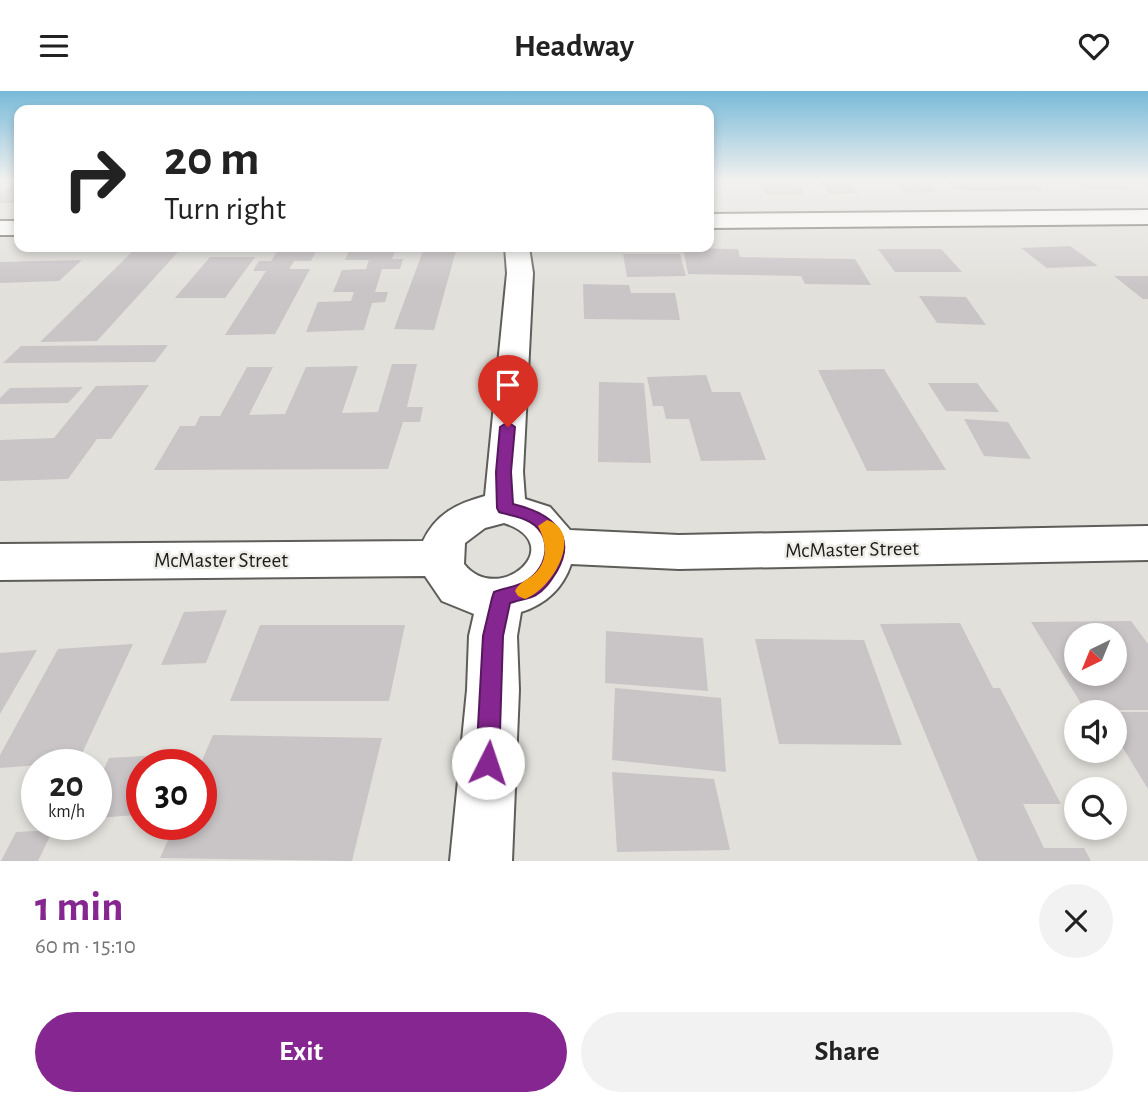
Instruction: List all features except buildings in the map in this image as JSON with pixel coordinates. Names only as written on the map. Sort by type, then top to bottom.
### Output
[{"type":"street","points":[[714,221],[1148,217]]},
{"type":"street","points":[[505,508],[503,472],[520,273],[519,252]]},
{"type":"street","points":[[505,508],[534,515],[552,534],[555,558],[542,580],[530,589],[501,598],[479,596],[459,589],[444,569],[442,547],[455,526],[478,512],[505,508]]},
{"type":"street","name":"McMaster Street","points":[[555,546],[679,552],[1148,543]]},
{"type":"street","name":"McMaster Street","points":[[0,562],[441,558]]},
{"type":"street","points":[[481,861],[493,690],[493,636],[501,598]]},
{"type":"slow traffic","points":[[525,591],[542,580],[555,558],[555,546],[547,526]]},
{"type":"route","points":[[488,763],[493,690],[493,636],[501,598],[530,589],[542,580],[555,558],[552,534],[545,524],[534,515],[505,508],[503,472],[508,427]]}]
